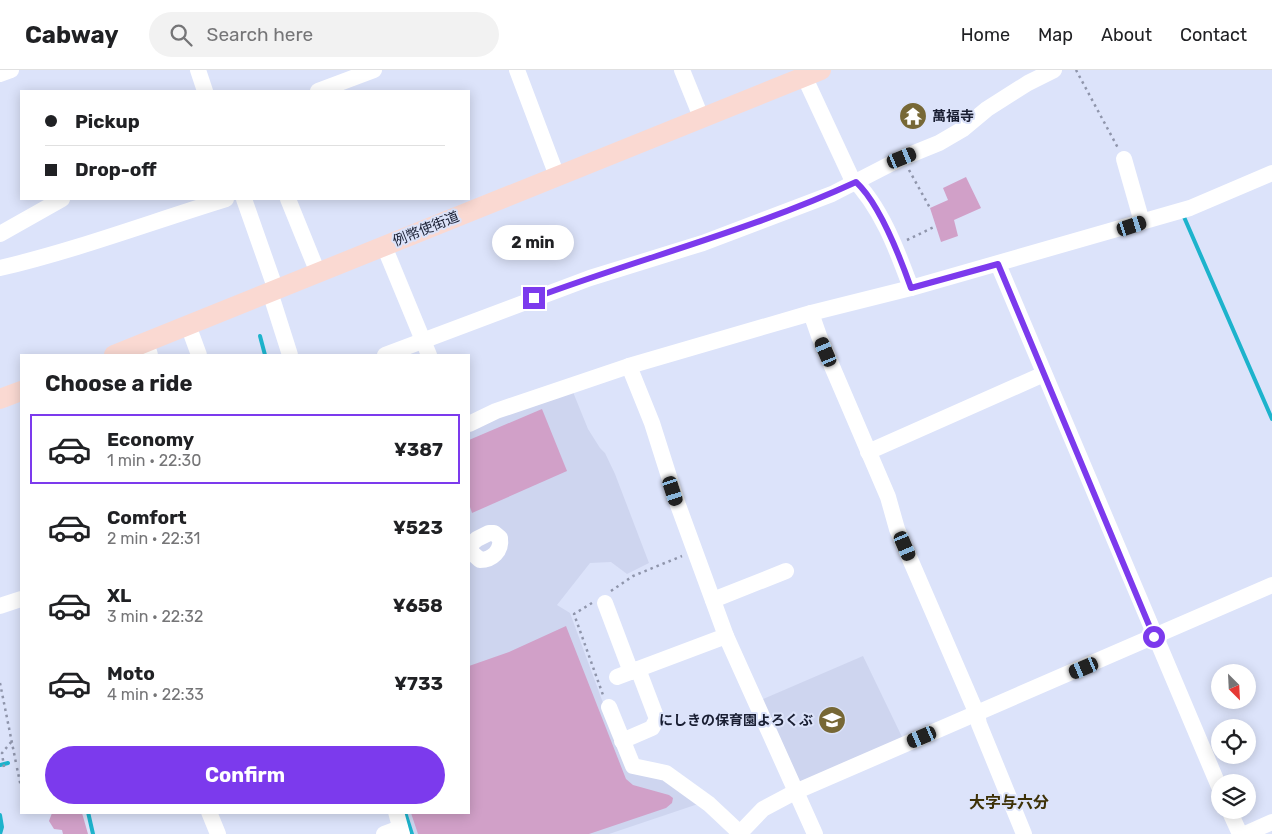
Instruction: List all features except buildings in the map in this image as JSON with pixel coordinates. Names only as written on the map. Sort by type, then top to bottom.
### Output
[{"type":"main road","name":"例幣使街道","points":[[120,354],[148,349],[188,325],[813,73]]},
{"type":"main road","points":[[0,399],[20,390]]},
{"type":"street","points":[[0,74],[10,70]]},
{"type":"street","points":[[198,70],[205,90]]},
{"type":"street","points":[[321,90],[374,70]]},
{"type":"street","points":[[517,70],[557,176]]},
{"type":"street","points":[[682,70],[701,117]]},
{"type":"street","points":[[387,354],[590,278],[703,242],[856,182],[902,158],[939,143],[963,129],[995,104],[1028,83],[1054,70]]},
{"type":"street","points":[[813,73],[851,177],[865,190],[895,246],[911,288]]},
{"type":"street","points":[[1124,159],[1142,222]]},
{"type":"street","points":[[470,424],[496,411],[629,366],[998,264],[1207,202],[1272,173]]},
{"type":"street","points":[[0,234],[60,200]]},
{"type":"street","points":[[0,268],[104,239],[146,223],[223,200]]},
{"type":"street","points":[[244,200],[273,291],[290,354]]},
{"type":"street","points":[[288,200],[318,273]]},
{"type":"street","points":[[384,246],[429,354]]},
{"type":"street","points":[[998,264],[1154,637],[1214,774]]},
{"type":"street","points":[[812,314],[819,336],[888,496],[898,530],[977,714],[979,724],[1024,834]]},
{"type":"street","points":[[188,325],[199,354]]},
{"type":"street","points":[[629,366],[652,422],[678,505],[726,636],[815,834]]},
{"type":"street","points":[[868,452],[1044,374]]},
{"type":"street","points":[[712,600],[786,570]]},
{"type":"street","points":[[608,707],[633,766],[666,773],[709,804],[740,833],[762,808],[795,792],[1272,585]]},
{"type":"street","points":[[0,606],[20,599]]},
{"type":"street","points":[[605,603],[629,673],[657,719],[652,728],[622,741]]},
{"type":"street","points":[[629,673],[726,636]]},
{"type":"street","points":[[211,814],[218,834]]},
{"type":"street","points":[[1233,819],[1240,834]]},
{"type":"street","points":[[384,834],[399,825]]},
{"type":"street","points":[[1245,834],[1268,827]]},
{"type":"path","points":[[1076,70],[1124,159]]},
{"type":"path","points":[[902,158],[930,208]]},
{"type":"path","points":[[895,246],[936,226]]},
{"type":"path","points":[[0,683],[16,763]]},
{"type":"path","points":[[4,767],[2,761],[4,749],[12,741]]},
{"type":"path","points":[[17,768],[20,782]]},
{"type":"shaded area","points":[[966,177],[981,208],[954,220],[958,236],[941,242],[930,208],[948,200],[943,188]]},
{"type":"shaded area","points":[[573,392],[588,429],[605,453],[615,474],[649,563],[627,574],[611,562],[590,563],[557,605],[570,613],[627,768],[655,773],[701,803],[609,834],[414,834],[407,814],[470,814],[470,431],[492,420]]},
{"type":"shaded area","points":[[542,409],[567,471],[472,513],[470,507],[470,440]]},
{"type":"shaded area","points":[[566,626],[626,779],[633,785],[669,795],[673,798],[672,803],[666,808],[589,834],[418,834],[411,814],[470,814],[470,666],[509,652]]},
{"type":"shaded area","name":"にしきの保育園よろくぶ","points":[[863,656],[903,739],[802,785],[798,782],[761,700]]},
{"type":"shaded area","points":[[52,814],[82,814],[88,834],[63,834],[62,830],[54,829],[49,821]]},
{"type":"waterway","points":[[1184,217],[1272,419]]},
{"type":"waterway","points":[[260,336],[265,354]]},
{"type":"waterway","points":[[0,765],[8,763]]},
{"type":"waterway","points":[[88,814],[93,834]]},
{"type":"waterway","points":[[406,814],[412,834]]},
{"type":"waterway","points":[[0,815],[2,827],[0,834]]},
{"type":"place","name":"萬福寺","points":[[913,116]]},
{"type":"place","name":"にしきの保育園よろくぶ","points":[[832,720]]},
{"type":"district","name":"大字与六分","points":[[1009,802]]},
{"type":"route","points":[[534,298],[703,242],[832,194],[856,182],[865,190],[895,246],[911,288],[998,264],[1154,637]]}]
